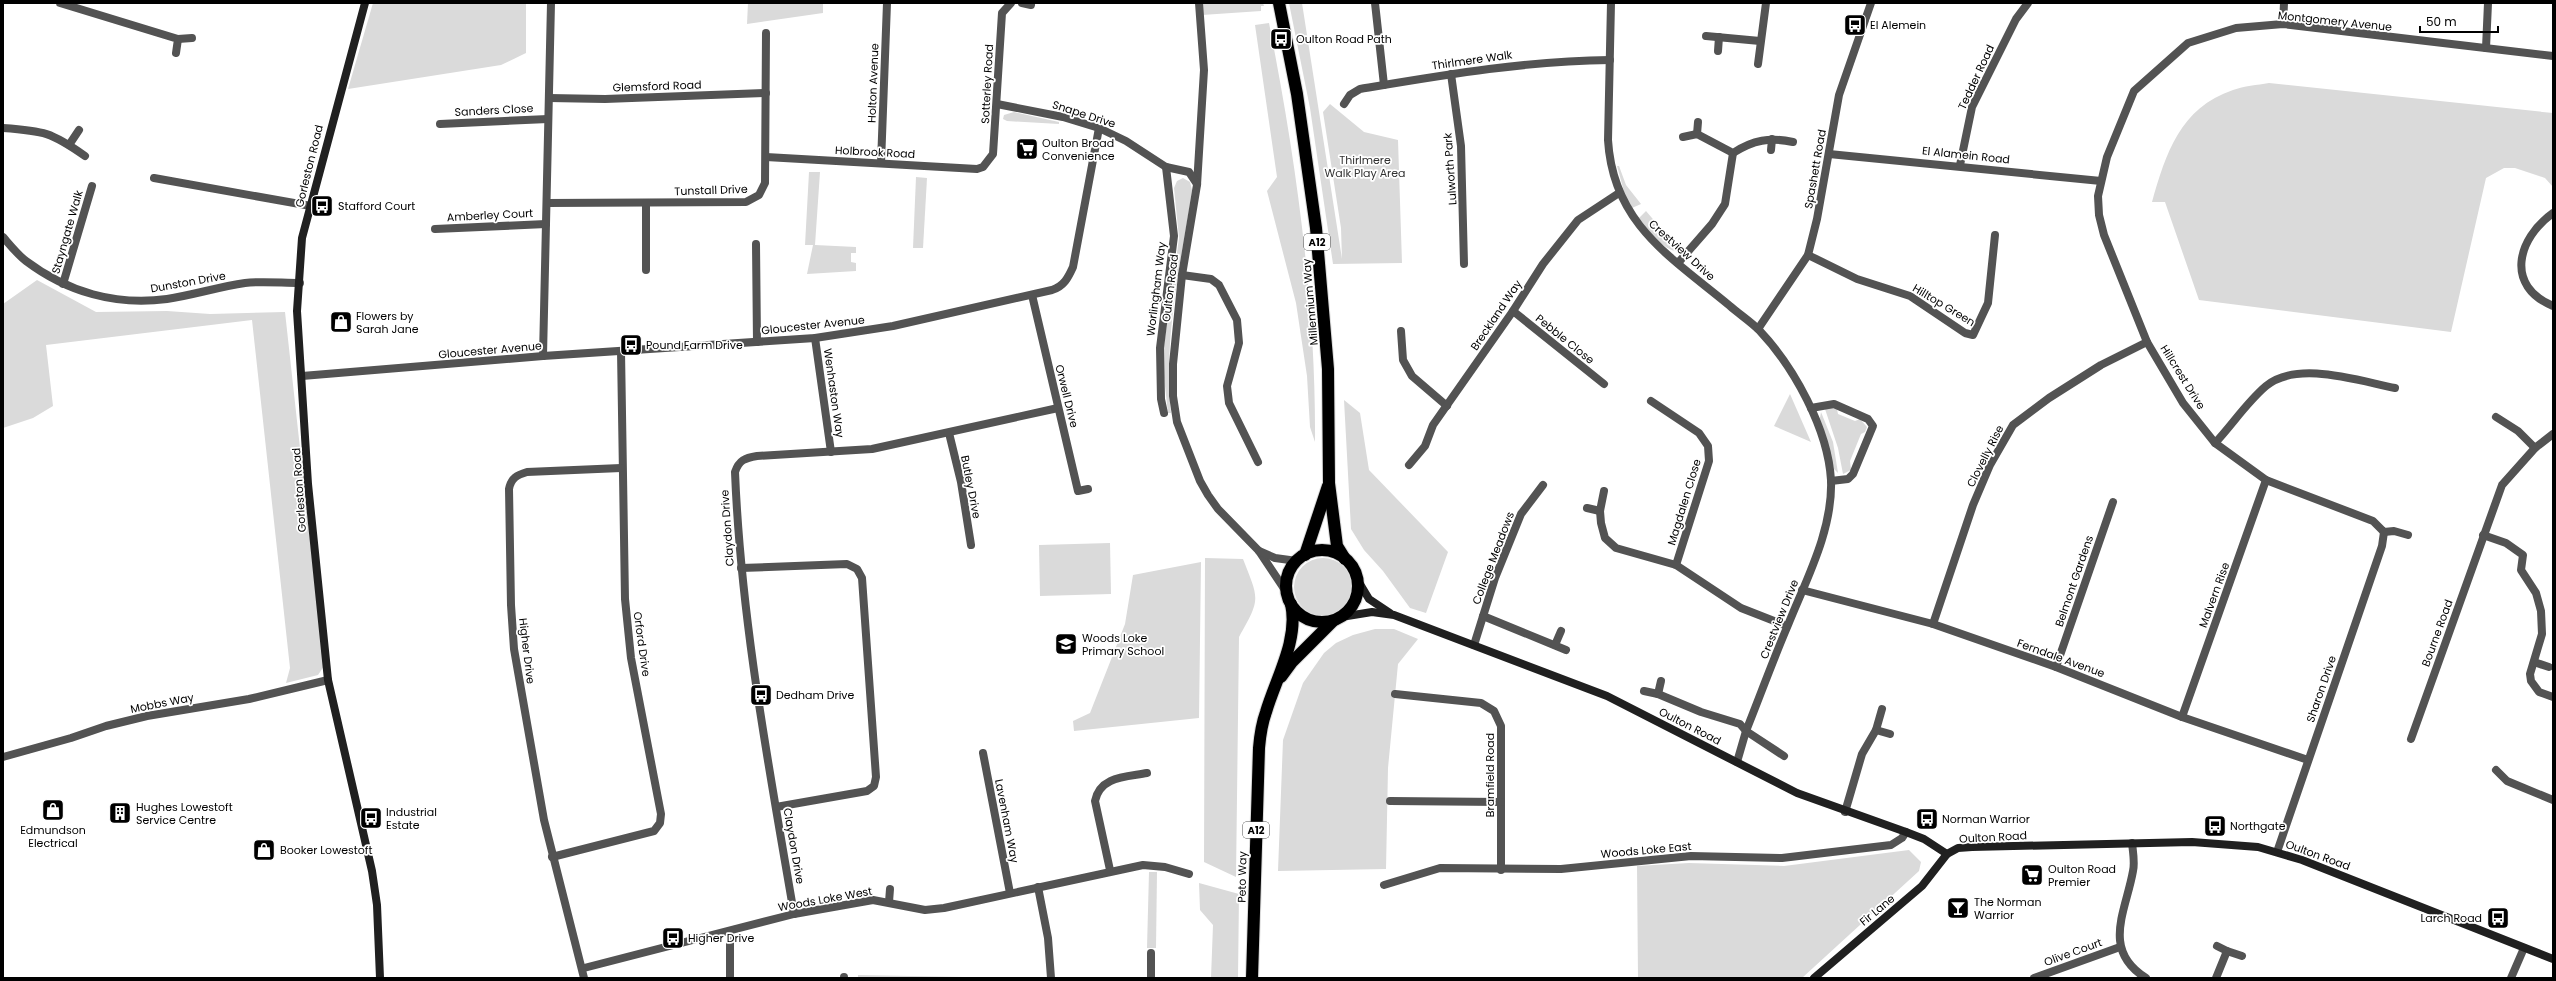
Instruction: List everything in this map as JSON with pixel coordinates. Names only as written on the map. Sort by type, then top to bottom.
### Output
[{"type":"highway","name":"Millennium Way","points":[[1279,3],[1305,144],[1325,317],[1331,413],[1329,483],[1337,546],[1346,559]]},
{"type":"highway","name":"Millennium Way","points":[[1301,558],[1329,483]]},
{"type":"highway","points":[[1326,551],[1346,559],[1357,579],[1357,596],[1350,608],[1337,619],[1313,621],[1297,612],[1289,599],[1288,576],[1301,558],[1326,551]]},
{"type":"highway","name":"Peto Way","points":[[1252,978],[1256,776],[1261,731],[1293,628],[1289,599]]},
{"type":"highway","name":"Peto Way","points":[[1276,684],[1292,662],[1337,619]]},
{"type":"main road","name":"Gorleston Road","points":[[365,3],[302,238],[297,311],[308,484],[328,680],[372,872],[378,905],[380,978]]},
{"type":"main road","name":"Oulton Road","points":[[1357,579],[1369,599],[1394,615],[1607,696],[1797,793],[1845,812],[1924,839],[1947,854],[1958,848],[1972,846],[2212,843],[2258,847],[2310,863],[2553,959]]},
{"type":"main road","name":"Oulton Road","points":[[1337,619],[1372,612],[1394,615]]},
{"type":"main road","name":"Fir Lane","points":[[1814,978],[1922,886],[1947,854]]},
{"type":"street","points":[[60,3],[178,40],[192,38]]},
{"type":"street","points":[[543,356],[550,3]]},
{"type":"street","name":"Holton Avenue","points":[[881,163],[887,3]]},
{"type":"street","name":"Sotterley Road","points":[[983,167],[993,154],[1002,13],[1011,3]]},
{"type":"street","name":"Oulton Road","points":[[1198,3],[1204,70],[1197,185],[1182,275],[1173,364],[1173,396],[1177,422],[1200,481],[1218,510],[1258,551],[1289,599]]},
{"type":"street","points":[[1375,3],[1384,85]]},
{"type":"street","name":"Crestview Drive","points":[[1611,3],[1609,157],[1619,193],[1643,232],[1758,329],[1785,360],[1812,408],[1826,451],[1831,481],[1825,530],[1746,731],[1737,762]]},
{"type":"street","points":[[1758,64],[1766,3]]},
{"type":"street","name":"Spashett Road","points":[[1758,329],[1808,255],[1829,154],[1839,95],[1871,3]]},
{"type":"street","name":"Tedder Road","points":[[1960,166],[1972,107],[2016,18],[2028,3]]},
{"type":"street","points":[[2283,24],[2284,3]]},
{"type":"street","points":[[2486,48],[2488,3]]},
{"type":"street","name":"Montgomery Avenue","points":[[2101,181],[2107,157],[2134,91],[2188,44],[2236,28],[2283,24],[2553,56]]},
{"type":"street","name":"Tunstall Drive","points":[[547,203],[750,201],[759,195],[765,183],[766,33]]},
{"type":"street","points":[[1706,36],[1760,41]]},
{"type":"street","points":[[1718,51],[1719,37]]},
{"type":"street","points":[[176,53],[178,40]]},
{"type":"street","name":"Thirlmere Walk","points":[[1344,104],[1350,95],[1360,89],[1384,85],[1545,61],[1610,60]]},
{"type":"street","name":"Lulworth Park","points":[[1451,74],[1463,168],[1464,264]]},
{"type":"street","name":"Glemsford Road","points":[[549,98],[605,99],[766,93]]},
{"type":"street","name":"Snape Drive","points":[[996,104],[1064,117],[1099,128],[1126,141],[1166,167],[1188,172],[1197,185]]},
{"type":"street","name":"Sanders Close","points":[[440,124],[548,118]]},
{"type":"street","points":[[1697,134],[1698,122]]},
{"type":"street","points":[[3,128],[41,131],[69,145],[85,156]]},
{"type":"street","name":"Gloucester Avenue","points":[[302,376],[543,356],[815,338],[893,326],[1032,295],[1060,287],[1071,272],[1099,128]]},
{"type":"street","points":[[69,145],[79,130]]},
{"type":"street","points":[[1683,137],[1697,134],[1733,153]]},
{"type":"street","points":[[1771,150],[1772,139]]},
{"type":"street","points":[[1678,263],[1712,224],[1725,204],[1733,153],[1748,143],[1772,139],[1793,142]]},
{"type":"street","name":"El Alamein Road","points":[[1829,154],[2101,181]]},
{"type":"street","name":"Holbrook Road","points":[[766,157],[977,169],[983,167]]},
{"type":"street","name":"Worlingham Way","points":[[1164,413],[1161,398],[1160,348],[1174,236],[1166,167]]},
{"type":"street","points":[[154,178],[311,206]]},
{"type":"street","name":"Hillcrest Drive","points":[[2101,181],[2099,215],[2104,235],[2147,342],[2183,403],[2215,443],[2266,480],[2373,521],[2384,532]]},
{"type":"street","name":"Stayngate Walk","points":[[63,284],[92,186]]},
{"type":"street","name":"Breckland Way","points":[[1409,465],[1425,446],[1433,425],[1513,311],[1543,264],[1578,220],[1619,193]]},
{"type":"street","points":[[646,203],[646,270]]},
{"type":"street","points":[[2550,216],[2530,238],[2522,262],[2521,277],[2526,288],[2538,300],[2553,306]]},
{"type":"street","name":"Amberley Court","points":[[435,229],[546,224]]},
{"type":"street","name":"Hilltop Green","points":[[1808,255],[1857,279],[1910,296],[1965,332],[1973,335],[1988,303],[1995,236]]},
{"type":"street","name":"Dunston Drive","points":[[3,237],[25,261],[63,284],[101,297],[140,301],[184,296],[246,283],[300,284]]},
{"type":"street","points":[[756,244],[757,342]]},
{"type":"street","points":[[1182,275],[1211,279],[1219,285],[1237,320],[1239,343],[1227,386],[1229,403],[1258,462]]},
{"type":"street","name":"Orwell Drive","points":[[1032,295],[1078,491],[1088,489]]},
{"type":"street","name":"Pebble Close","points":[[1513,311],[1604,384]]},
{"type":"street","points":[[1400,331],[1403,360],[1412,376],[1446,406]]},
{"type":"street","name":"Wenhaston Way","points":[[815,338],[831,452]]},
{"type":"street","name":"Clovelly Rise","points":[[1933,624],[1973,505],[1990,465],[2013,425],[2049,398],[2094,369],[2147,342]]},
{"type":"street","name":"Orford Drive","points":[[552,857],[654,831],[660,823],[661,814],[631,658],[625,607],[621,468],[621,351]]},
{"type":"street","points":[[2215,443],[2267,385],[2289,374],[2310,372],[2395,388]]},
{"type":"street","name":"Magdalen Close","points":[[1651,402],[1699,433],[1708,446],[1709,461],[1676,565]]},
{"type":"street","points":[[1812,408],[1834,404],[1868,419],[1873,426],[1853,474],[1848,479],[1831,481]]},
{"type":"street","name":"Claydon Drive","points":[[794,914],[756,687],[740,568],[735,472],[738,463],[746,458],[757,456],[872,449],[1058,408]]},
{"type":"street","points":[[2496,417],[2518,431],[2535,448]]},
{"type":"street","name":"Butley Drive","points":[[949,433],[961,482],[971,545]]},
{"type":"street","name":"Bourne Road","points":[[2411,738],[2502,485],[2535,448],[2553,434]]},
{"type":"street","name":"Higher Drive","points":[[584,978],[584,968],[552,857],[544,820],[514,649],[510,605],[509,489],[510,482],[517,475],[528,472],[621,468]]},
{"type":"street","name":"Malvern Rise","points":[[2182,717],[2266,480]]},
{"type":"street","name":"College Meadows","points":[[1474,645],[1483,616],[1521,514],[1543,485]]},
{"type":"street","points":[[1604,491],[1600,511],[1605,538],[1616,548],[1676,565],[1741,608],[1787,626]]},
{"type":"street","name":"Belmont Gardens","points":[[2056,667],[2113,502]]},
{"type":"street","points":[[1587,508],[1600,511]]},
{"type":"street","points":[[2384,532],[2394,531],[2408,535]]},
{"type":"street","name":"Sharon Drive","points":[[2277,852],[2382,546],[2384,532]]},
{"type":"street","points":[[2483,535],[2506,543],[2523,555],[2521,570],[2536,593],[2542,611],[2542,634],[2530,674],[2531,681],[2539,692],[2553,698]]},
{"type":"street","name":"Oulton Road","points":[[1258,551],[1275,558],[1301,558]]},
{"type":"street","points":[[740,568],[847,564],[857,569],[862,578],[876,777],[874,786],[867,791],[776,807]]},
{"type":"street","name":"Ferndale Avenue","points":[[1802,590],[1933,624],[2056,667],[2182,717],[2308,760]]},
{"type":"street","points":[[1483,616],[1566,650]]},
{"type":"street","points":[[1556,646],[1561,631]]},
{"type":"street","points":[[2534,662],[2549,667]]},
{"type":"street","name":"Mobbs Way","points":[[3,757],[133,719],[249,699],[328,680]]},
{"type":"street","points":[[1658,694],[1661,681]]},
{"type":"street","points":[[1644,691],[1658,694],[1701,712],[1740,724],[1746,731],[1784,756]]},
{"type":"street","name":"Bramfield Road","points":[[1395,694],[1481,703],[1494,711],[1501,726],[1501,870]]},
{"type":"street","points":[[1845,812],[1862,754],[1876,730],[1882,709]]},
{"type":"street","points":[[1876,730],[1890,734]]},
{"type":"street","name":"Lavenham Way","points":[[983,754],[1010,893]]},
{"type":"street","points":[[2496,770],[2507,781],[2553,800]]},
{"type":"street","points":[[1110,870],[1095,801],[1097,792],[1102,784],[1110,780],[1148,773]]},
{"type":"street","points":[[1390,801],[1501,802]]},
{"type":"street","name":"Woods Loke East","points":[[1384,885],[1440,868],[1501,870],[1561,869],[1691,856],[1782,858],[1891,845],[1902,838],[1906,832]]},
{"type":"street","points":[[2132,843],[2134,870],[2120,920],[2120,947],[2136,972],[2146,978]]},
{"type":"street","name":"Woods Loke West","points":[[584,968],[794,914],[873,900],[925,910],[944,908],[1110,870],[1148,865],[1189,874]]},
{"type":"street","points":[[1038,887],[1048,938],[1050,978]]},
{"type":"street","points":[[889,902],[890,889]]},
{"type":"street","points":[[730,931],[730,978]]},
{"type":"street","points":[[2217,946],[2242,956]]},
{"type":"street","name":"Olive Court","points":[[2034,978],[2120,947]]},
{"type":"street","points":[[2511,978],[2524,948]]},
{"type":"street","points":[[2216,978],[2227,951]]},
{"type":"street","points":[[1151,978],[1152,953]]},
{"type":"green space","points":[[373,3],[526,3],[526,53],[501,65],[348,89]]},
{"type":"green space","points":[[748,3],[823,3],[823,13],[747,24]]},
{"type":"green space","points":[[1201,3],[1263,3],[1264,6],[1261,6],[1261,11],[1202,15]]},
{"type":"green space","name":"Thirlmere Walk Play Area","points":[[1289,3],[1302,3],[1342,259],[1341,228],[1323,112],[1330,104],[1364,132],[1398,140],[1402,263],[1333,264],[1310,108]]},
{"type":"green space","points":[[1269,23],[1296,179],[1308,284],[1312,336],[1315,442],[1310,427],[1307,376],[1296,303],[1267,191],[1277,177],[1255,25]]},
{"type":"green space","points":[[2269,83],[2553,113],[2553,187],[2545,178],[2515,168],[2504,168],[2486,178],[2451,332],[2199,300],[2165,202],[2152,202],[2157,184],[2163,166],[2178,134],[2188,120],[2200,108],[2215,98],[2233,90]]},
{"type":"green space","points":[[1014,112],[1059,122],[1059,124],[1007,121],[1003,119],[1004,115]]},
{"type":"green space","points":[[1617,166],[1619,166],[1626,185],[1641,204],[1632,208],[1625,195]]},
{"type":"green space","points":[[809,172],[820,172],[815,245],[856,247],[856,253],[851,253],[851,262],[856,263],[856,271],[807,274],[813,245],[805,245]]},
{"type":"green space","points":[[916,177],[927,178],[923,248],[913,248]]},
{"type":"green space","points":[[1183,178],[1190,182],[1192,190],[1174,301],[1169,357],[1171,413],[1168,413],[1164,377],[1164,346],[1179,238],[1174,188],[1177,181]]},
{"type":"green space","points":[[1646,211],[1680,251],[1674,251],[1668,248],[1652,234],[1639,218]]},
{"type":"green space","points":[[37,280],[96,312],[167,311],[210,314],[285,312],[324,666],[318,675],[286,683],[290,668],[252,320],[46,345],[53,406],[33,418],[3,428],[3,304]]},
{"type":"green space","points":[[1790,394],[1811,442],[1774,426]]},
{"type":"green space","points":[[1344,400],[1360,413],[1369,470],[1448,552],[1426,613],[1410,608],[1383,571],[1364,550],[1351,529]]},
{"type":"green space","points":[[1832,407],[1837,409],[1838,414],[1855,421],[1860,419],[1867,427],[1865,432],[1861,434],[1850,461],[1851,470],[1843,474],[1838,448],[1825,409]]},
{"type":"green space","points":[[1821,412],[1833,442],[1838,473],[1834,469],[1820,418]]},
{"type":"green space","points":[[1110,543],[1111,594],[1040,596],[1039,545]]},
{"type":"green space","points":[[1205,558],[1243,559],[1255,591],[1254,606],[1239,637],[1236,877],[1204,862]]},
{"type":"green space","points":[[1323,558],[1334,560],[1347,571],[1350,576],[1352,587],[1350,598],[1339,611],[1334,614],[1323,616],[1312,614],[1299,603],[1296,598],[1294,587],[1296,576],[1307,563],[1312,560]]},
{"type":"green space","points":[[1201,562],[1199,718],[1074,731],[1073,721],[1090,713],[1125,624],[1133,575]]},
{"type":"green space","points":[[1375,629],[1394,629],[1418,639],[1398,664],[1388,768],[1386,869],[1278,871],[1283,740],[1303,683],[1324,653],[1336,643],[1353,635]]},
{"type":"green space","points":[[1909,850],[1921,862],[1919,871],[1802,978],[1638,978],[1637,866],[1689,863],[1784,866]]},
{"type":"green space","points":[[1149,872],[1157,872],[1156,948],[1147,948]]},
{"type":"green space","points":[[1199,883],[1239,894],[1238,978],[1211,978],[1213,925],[1200,910]]},
{"type":"green space","points":[[858,975],[965,977],[966,978],[858,978]]},
{"type":"place","name":"El Alemein","points":[[1855,25]]},
{"type":"place","name":"Oulton Road Path","points":[[1281,39]]},
{"type":"place","name":"Oulton Broad Convenience","points":[[1027,149]]},
{"type":"place","name":"Stafford Court","points":[[322,206]]},
{"type":"place","name":"Flowers by Sarah Jane","points":[[341,322]]},
{"type":"place","name":"Pound Farm Drive","points":[[631,345]]},
{"type":"place","name":"Woods Loke Primary School","points":[[1066,644]]},
{"type":"place","name":"Dedham Drive","points":[[761,695]]},
{"type":"place","name":"Edmundson Electrical","points":[[53,810]]},
{"type":"place","name":"Hughes Lowestoft Service Centre","points":[[120,813]]},
{"type":"place","name":"Industrial Estate","points":[[371,818]]},
{"type":"place","name":"Norman Warrior","points":[[1927,819]]},
{"type":"place","name":"Northgate","points":[[2215,826]]},
{"type":"place","name":"Booker Lowestoft","points":[[264,850]]},
{"type":"place","name":"Oulton Road Premier","points":[[2032,875]]},
{"type":"place","name":"The Norman Warrior","points":[[1958,908]]},
{"type":"place","name":"Larch Road","points":[[2498,918]]},
{"type":"place","name":"Higher Drive","points":[[673,938]]}]
